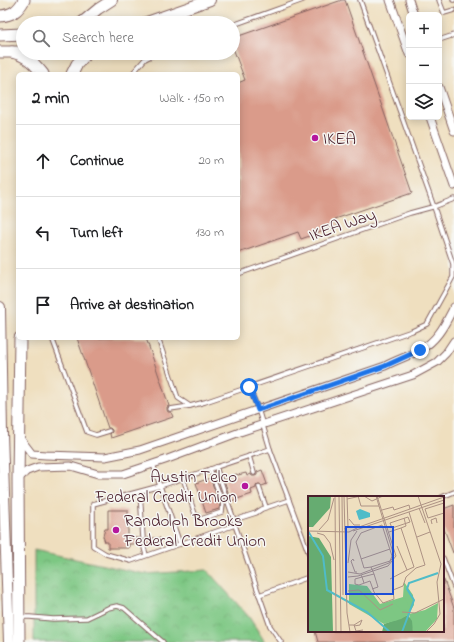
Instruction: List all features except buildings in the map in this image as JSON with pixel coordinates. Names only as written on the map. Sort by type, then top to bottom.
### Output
[{"type":"main road","points":[[0,16],[15,12],[24,0]]},
{"type":"main road","points":[[89,16],[112,0]]},
{"type":"main road","points":[[164,16],[210,0]]},
{"type":"main road","points":[[0,35],[16,34]]},
{"type":"main road","points":[[0,52],[16,52]]},
{"type":"main road","points":[[30,60],[41,72]]},
{"type":"main road","points":[[73,72],[81,60]]},
{"type":"main road","points":[[0,307],[2,434],[9,642]]},
{"type":"main road","points":[[19,642],[18,436],[20,340]]},
{"type":"street","points":[[390,0],[408,48]]},
{"type":"street","points":[[409,0],[413,12]]},
{"type":"street","points":[[442,96],[454,132]]},
{"type":"street","points":[[431,120],[454,186]]},
{"type":"street","points":[[18,436],[32,454],[105,457],[140,450],[385,366],[420,350],[434,340],[454,307]]},
{"type":"street","points":[[18,479],[27,471],[38,467],[71,466],[98,474],[124,474],[262,424],[413,375],[437,362],[446,353],[454,341]]},
{"type":"lane","points":[[240,22],[303,0]]},
{"type":"lane","points":[[170,409],[205,402],[412,331],[427,324],[452,277],[453,264],[360,0]]},
{"type":"lane","points":[[440,0],[444,13],[454,10]]},
{"type":"lane","points":[[442,39],[454,35]]},
{"type":"lane","points":[[134,72],[144,60]]},
{"type":"lane","name":"IKEA Way","points":[[240,273],[410,213],[434,207],[454,198]]},
{"type":"lane","points":[[53,340],[87,432],[96,435],[109,431]]},
{"type":"lane","points":[[159,340],[178,398],[190,406]]},
{"type":"lane","points":[[249,387],[308,551]]},
{"type":"lane","points":[[270,449],[160,486],[93,504],[93,546],[106,554],[131,561],[180,544],[256,514],[262,509],[289,500]]},
{"type":"lane","points":[[249,456],[254,473]]},
{"type":"lane","points":[[152,464],[180,544]]},
{"type":"lane","points":[[216,467],[270,626],[281,642]]},
{"type":"lane","points":[[183,478],[195,514],[202,519],[222,512],[223,504],[210,469]]},
{"type":"lane","points":[[259,487],[266,508]]},
{"type":"lane","points":[[140,492],[142,538]]},
{"type":"lane","points":[[444,496],[454,492]]},
{"type":"lane","points":[[143,544],[146,556]]},
{"type":"lane","points":[[444,561],[454,587]]},
{"type":"lane","points":[[259,595],[308,577]]},
{"type":"lane","points":[[19,617],[53,619],[87,618],[108,608],[117,606],[124,608],[164,642]]},
{"type":"green space","points":[[34,550],[145,574],[207,570],[249,617],[265,642],[34,642]]},
{"type":"place","name":"IKEA","points":[[315,138]]},
{"type":"place","name":"Austin Telco Federal Credit Union","points":[[245,486]]},
{"type":"place","name":"Randolph Brooks Federal Credit Union","points":[[116,530]]},
{"type":"route","points":[[249,387],[258,410],[385,366],[420,350]]}]
